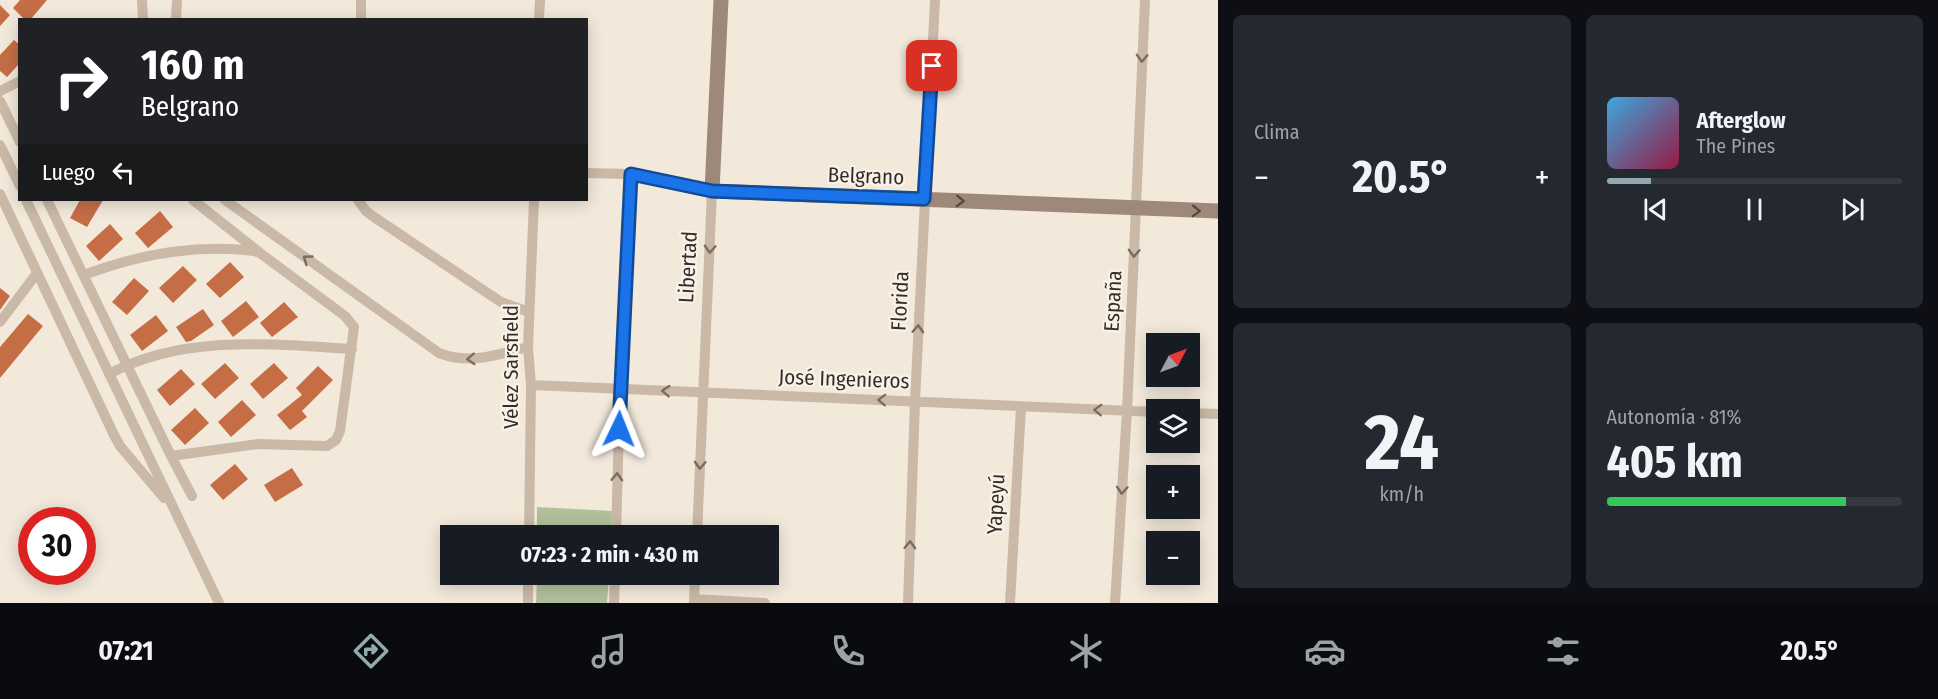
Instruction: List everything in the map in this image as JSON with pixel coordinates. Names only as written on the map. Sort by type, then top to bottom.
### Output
[{"type":"main road","name":"Libertad","points":[[712,191],[721,0]]},
{"type":"main road","name":"Belgrano","points":[[712,191],[1218,212]]},
{"type":"street","points":[[142,0],[143,18]]},
{"type":"street","points":[[176,18],[177,0]]},
{"type":"street","points":[[361,0],[361,18]]},
{"type":"street","points":[[540,0],[540,18]]},
{"type":"street","name":"Florida","points":[[908,603],[924,199],[935,0]]},
{"type":"street","name":"España","points":[[1115,603],[1127,411],[1145,0]]},
{"type":"street","points":[[0,91],[18,82]]},
{"type":"street","points":[[0,101],[18,138]]},
{"type":"street","points":[[0,145],[18,182]]},
{"type":"street","name":"Belgrano","points":[[588,173],[631,174],[712,191]]},
{"type":"street","points":[[616,525],[620,388],[631,174]]},
{"type":"street","name":"Libertad","points":[[697,525],[712,191]]},
{"type":"street","points":[[0,194],[120,446],[173,509]]},
{"type":"street","points":[[26,201],[219,603]]},
{"type":"street","points":[[47,201],[192,496]]},
{"type":"street","points":[[171,456],[258,444],[327,446],[336,440],[340,431],[354,333],[351,321],[195,201]]},
{"type":"street","points":[[226,201],[438,353],[465,360],[491,357],[528,347]]},
{"type":"street","points":[[359,201],[374,217],[501,302],[529,312]]},
{"type":"street","name":"Vélez Sarsfield","points":[[529,525],[531,385],[528,347],[534,201]]},
{"type":"street","points":[[84,275],[131,259],[183,251],[240,250],[260,253]]},
{"type":"street","points":[[0,321],[37,273]]},
{"type":"street","points":[[109,374],[126,365],[209,345],[274,344],[352,349]]},
{"type":"street","name":"José Ingenieros","points":[[531,385],[1146,412]]},
{"type":"street","name":"Yapeyú","points":[[1010,603],[1021,407]]},
{"type":"street","points":[[1200,413],[1218,414]]},
{"type":"street","points":[[528,585],[528,603]]},
{"type":"street","points":[[614,603],[615,585]]},
{"type":"street","points":[[695,585],[694,601],[765,603]]},
{"type":"green space","points":[[537,507],[612,511],[611,525],[537,525]]},
{"type":"green space","points":[[537,585],[608,585],[607,603],[536,603]]},
{"type":"building","points":[[20,0],[47,0],[32,18],[23,18],[13,8]]},
{"type":"building","points":[[0,5],[10,15],[0,26]]},
{"type":"building","points":[[14,40],[18,43],[18,65],[7,77],[0,71],[0,55]]},
{"type":"building","points":[[79,201],[102,201],[87,227],[70,218]]},
{"type":"building","points":[[160,211],[173,227],[148,248],[135,233]]},
{"type":"building","points":[[110,224],[123,239],[99,261],[86,246]]},
{"type":"building","points":[[230,262],[244,277],[220,298],[206,284]]},
{"type":"building","points":[[183,266],[197,280],[173,303],[159,288]]},
{"type":"building","points":[[134,278],[149,291],[127,315],[112,302]]},
{"type":"building","points":[[0,288],[10,296],[0,310]]},
{"type":"building","points":[[246,301],[259,317],[233,337],[221,321]]},
{"type":"building","points":[[284,302],[298,317],[272,337],[260,323]]},
{"type":"building","points":[[203,309],[214,325],[186,342],[176,327]]},
{"type":"building","points":[[28,314],[43,326],[0,378],[0,347]]},
{"type":"building","points":[[156,315],[168,331],[142,351],[130,335]]},
{"type":"building","points":[[225,363],[239,378],[215,399],[201,384]]},
{"type":"building","points":[[274,363],[288,378],[263,399],[250,384]]},
{"type":"building","points":[[318,366],[333,380],[302,411],[307,417],[290,430],[277,415],[302,395],[296,388]]},
{"type":"building","points":[[181,369],[195,384],[170,406],[157,390]]},
{"type":"building","points":[[242,400],[256,415],[231,437],[218,422]]},
{"type":"building","points":[[195,408],[209,423],[185,445],[171,430]]},
{"type":"building","points":[[235,464],[248,479],[223,500],[210,485]]},
{"type":"building","points":[[292,468],[303,485],[275,502],[264,485]]},
{"type":"route","points":[[619,429],[631,174],[712,191],[924,199],[932,66]]}]
